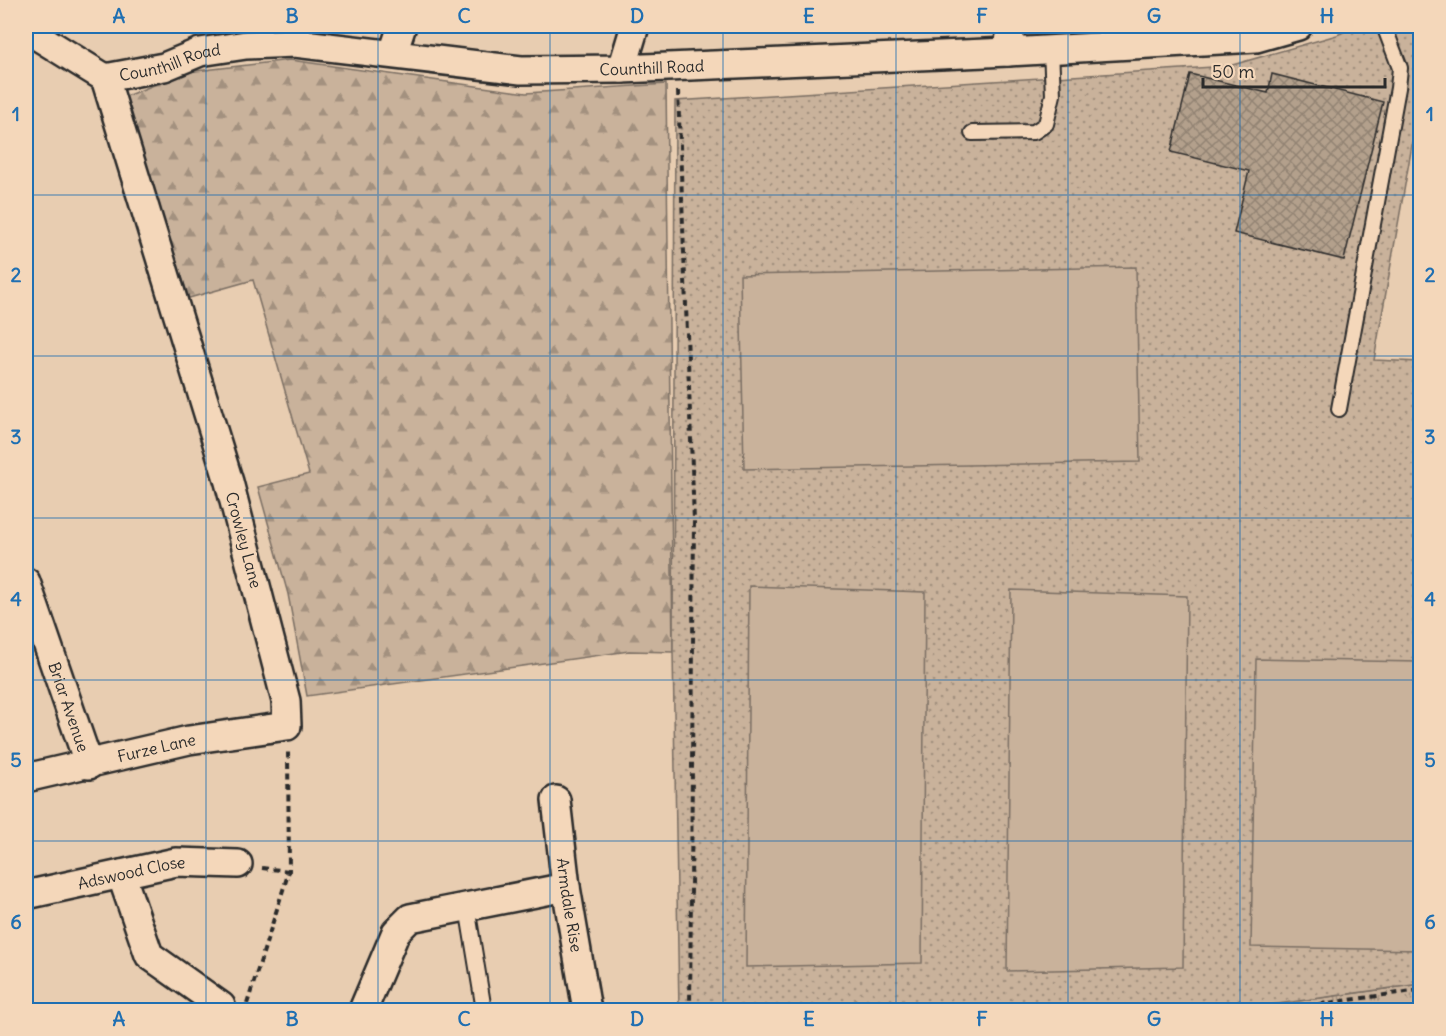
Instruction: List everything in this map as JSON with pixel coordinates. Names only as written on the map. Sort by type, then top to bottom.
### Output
[{"type":"street","points":[[393,53],[402,26]]},
{"type":"street","points":[[622,69],[635,26]]},
{"type":"street","points":[[1008,52],[1011,26]]},
{"type":"street","name":"Counthill Road","points":[[26,29],[105,78],[164,67],[200,52],[246,45],[295,43],[521,70],[622,69],[1051,50],[1256,38],[1298,26]]},
{"type":"street","name":"Crowley Lane","points":[[105,78],[229,482],[286,701],[287,726]]},
{"type":"street","name":"Briar Avenue","points":[[26,582],[89,765]]},
{"type":"street","name":"Furze Lane","points":[[26,778],[189,740],[287,726]]},
{"type":"street","name":"Armdale Rise","points":[[556,800],[566,887],[587,1011]]},
{"type":"street","name":"Adswood Close","points":[[26,895],[176,862],[238,864]]},
{"type":"street","points":[[121,874],[149,955],[233,1008]]},
{"type":"street","points":[[363,1011],[396,932],[410,918],[566,887]]},
{"type":"lane","points":[[1339,409],[1397,94],[1400,68],[1384,26]]},
{"type":"lane","points":[[972,133],[1034,132],[1046,124],[1053,95],[1051,50]]},
{"type":"lane","points":[[467,907],[484,1011]]},
{"type":"path","points":[[677,66],[694,521],[690,1011]]},
{"type":"path","points":[[233,1008],[290,871],[287,726]]},
{"type":"path","points":[[1278,1011],[1420,990]]},
{"type":"green space","points":[[1356,26],[1420,26],[1420,100],[1374,360],[1420,362],[1420,984],[1234,1010],[679,1010],[673,652],[675,101],[1229,66],[1337,35]]},
{"type":"green space","points":[[290,60],[526,93],[666,84],[673,652],[629,651],[307,696],[288,594],[258,487],[309,474],[253,280],[189,298],[121,98],[187,72]]},
{"type":"green space","points":[[1136,267],[1140,462],[744,469],[740,275]]},
{"type":"green space","points":[[749,586],[925,592],[922,963],[746,967]]},
{"type":"green space","points":[[1011,590],[1187,596],[1183,967],[1007,971]]},
{"type":"green space","points":[[1256,659],[1420,662],[1420,950],[1251,947]]},
{"type":"green space","points":[[1420,984],[1420,1010],[1234,1010]]},
{"type":"building","points":[[1190,74],[1268,93],[1272,74],[1383,102],[1344,260],[1234,233],[1249,171],[1171,152]]}]
